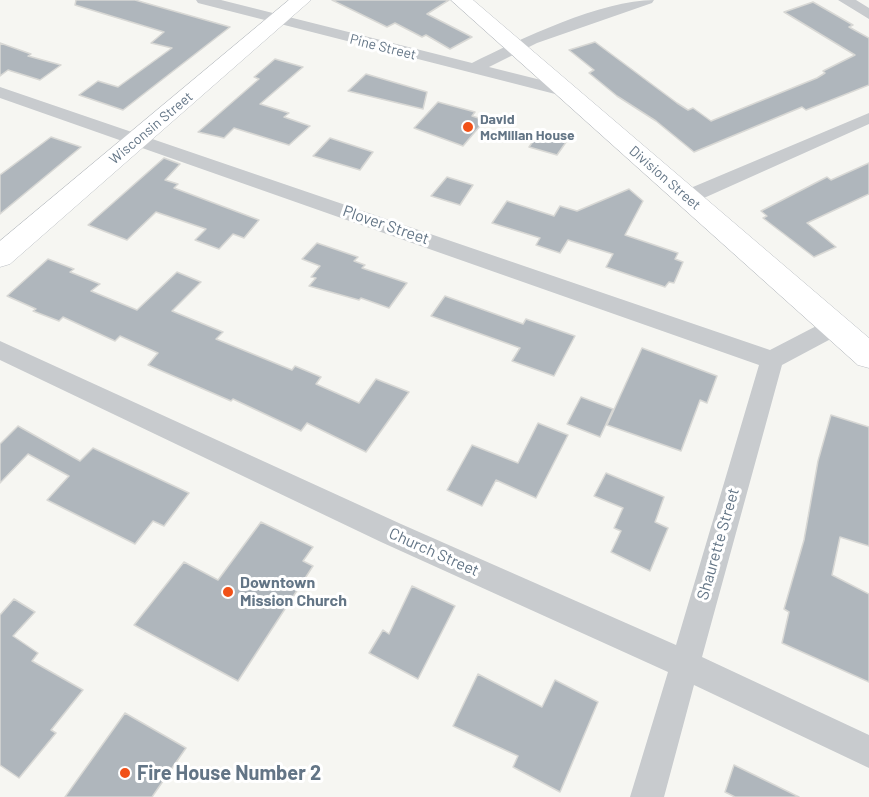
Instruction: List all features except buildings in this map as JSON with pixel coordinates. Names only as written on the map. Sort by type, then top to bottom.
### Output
[{"type":"main road","name":"Wisconsin Street","points":[[0,257],[301,0]]},
{"type":"main road","name":"Division Street","points":[[461,0],[869,356]]},
{"type":"street","name":"Pine Street","points":[[203,0],[563,91]]},
{"type":"street","points":[[473,69],[531,40],[647,0]]},
{"type":"street","points":[[845,0],[869,14]]},
{"type":"street","name":"Plover Street","points":[[0,92],[772,360]]},
{"type":"street","points":[[688,197],[869,118]]},
{"type":"street","points":[[772,360],[834,327]]},
{"type":"street","name":"Church Street","points":[[0,350],[391,533],[683,664],[869,752]]},
{"type":"street","name":"Shaurette Street","points":[[647,797],[683,664],[772,360]]},
{"type":"place","name":"David McMillan House","points":[[468,127]]},
{"type":"place","name":"Downtown Mission Church","points":[[228,592]]},
{"type":"place","name":"Fire House Number 2","points":[[125,773]]}]
